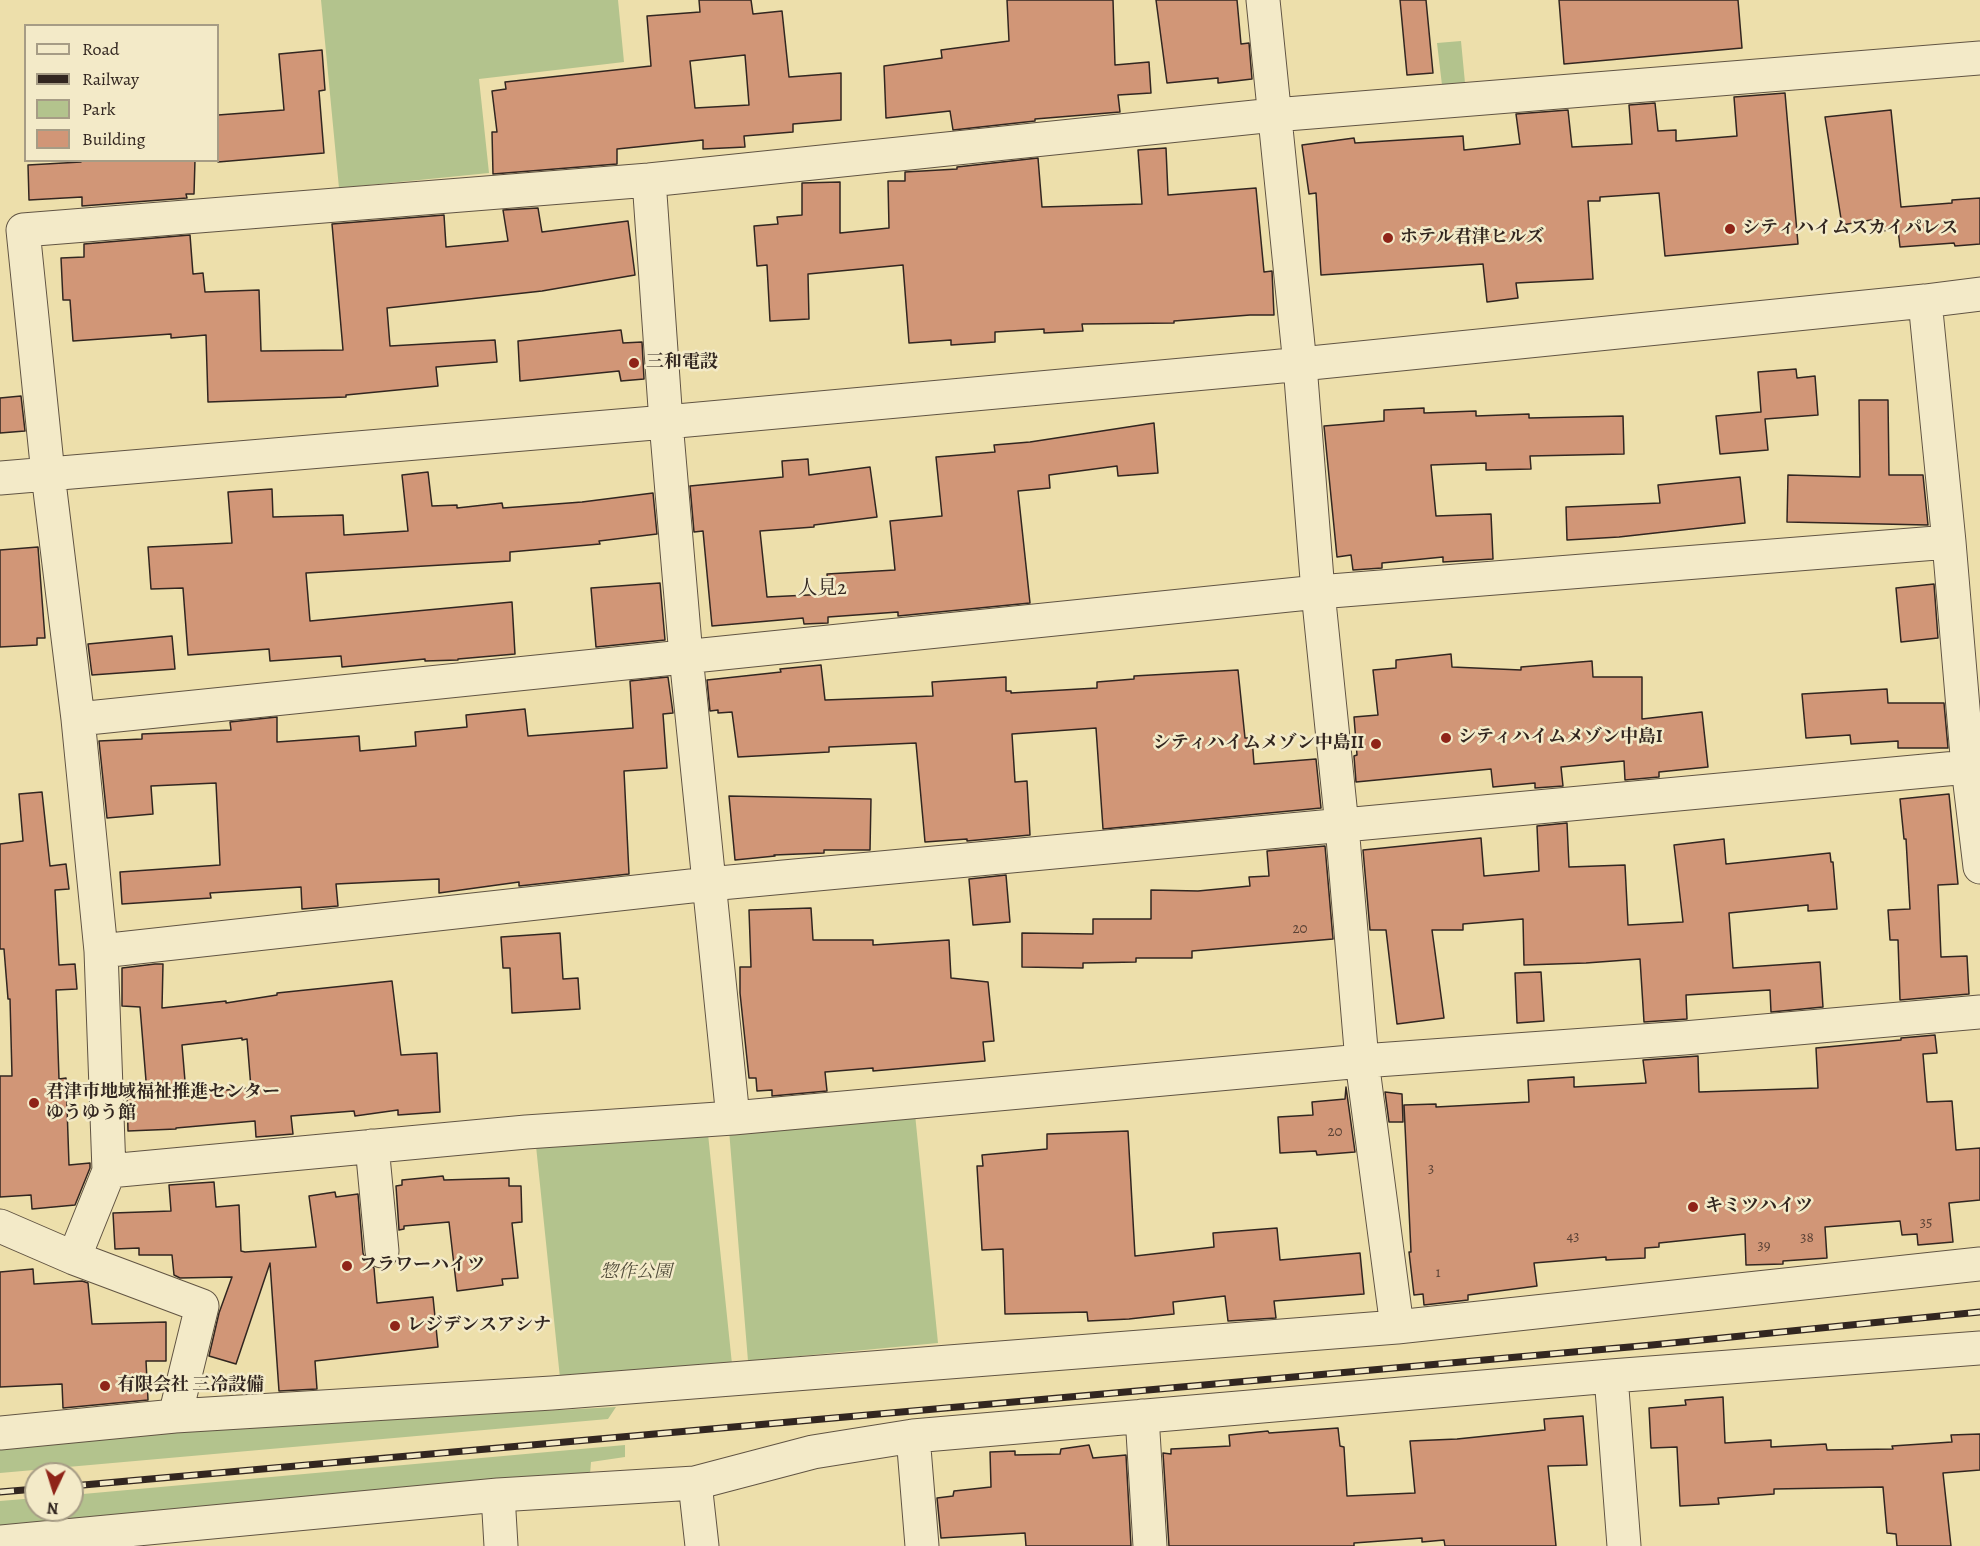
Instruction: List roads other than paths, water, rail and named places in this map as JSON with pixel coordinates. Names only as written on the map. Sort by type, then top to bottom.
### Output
[{"type":"street","points":[[1263,0],[1300,365],[1318,592],[1342,826],[1362,1061],[1397,1326]]},
{"type":"street","points":[[74,1258],[109,1171],[100,951],[78,719],[48,474],[23,230],[649,180],[1274,116],[1980,58]]},
{"type":"street","points":[[649,180],[666,422],[686,656],[733,1118]]},
{"type":"street","points":[[0,478],[666,422],[1300,365],[1925,302],[1980,294]]},
{"type":"street","points":[[1925,302],[1968,767],[1980,867]]},
{"type":"street","points":[[78,719],[1318,592],[1949,542]]},
{"type":"street","points":[[100,951],[709,884],[1968,767]]},
{"type":"street","points":[[109,1171],[526,1132],[733,1118],[1362,1061],[1684,1038],[1980,1012]]},
{"type":"street","points":[[372,1146],[382,1251]]},
{"type":"street","points":[[0,1226],[74,1258],[201,1306],[176,1416]]},
{"type":"street","points":[[0,1433],[176,1416],[598,1389],[1397,1326],[1980,1264]]},
{"type":"street","points":[[0,1542],[498,1495],[695,1483],[813,1452],[913,1436],[1611,1376],[1980,1348]]},
{"type":"street","points":[[1611,1376],[1624,1546]]},
{"type":"street","points":[[1142,1416],[1150,1546]]},
{"type":"street","points":[[913,1436],[922,1546]]},
{"type":"street","points":[[695,1483],[702,1546]]},
{"type":"street","points":[[498,1495],[501,1546]]},
{"type":"railway","points":[[84,1485],[1652,1345],[1980,1312]]},
{"type":"railway","points":[[0,1492],[24,1490]]},
{"type":"place","name":"シティハイムスカイパレス","points":[[1730,229]]},
{"type":"place","name":"ホテル君津ヒルズ","points":[[1388,238]]},
{"type":"place","name":"三和電設","points":[[634,363]]},
{"type":"place","name":"シティハイムメゾン中島I","points":[[1446,738]]},
{"type":"place","name":"シティハイムメゾン中島II","points":[[1376,744]]},
{"type":"place","name":"君津市地域福祉推進センター ゆうゆう館","points":[[34,1103]]},
{"type":"place","name":"キミツハイツ","points":[[1693,1207]]},
{"type":"place","name":"フラワーハイツ","points":[[347,1266]]},
{"type":"place","name":"レジデンスアシナ","points":[[395,1326]]},
{"type":"place","name":"有限会社 三冷設備","points":[[105,1386]]},
{"type":"district","name":"人見2","points":[[822,589]]},
{"type":"park label","name":"惣作公園","points":[[636,1273]]}]
